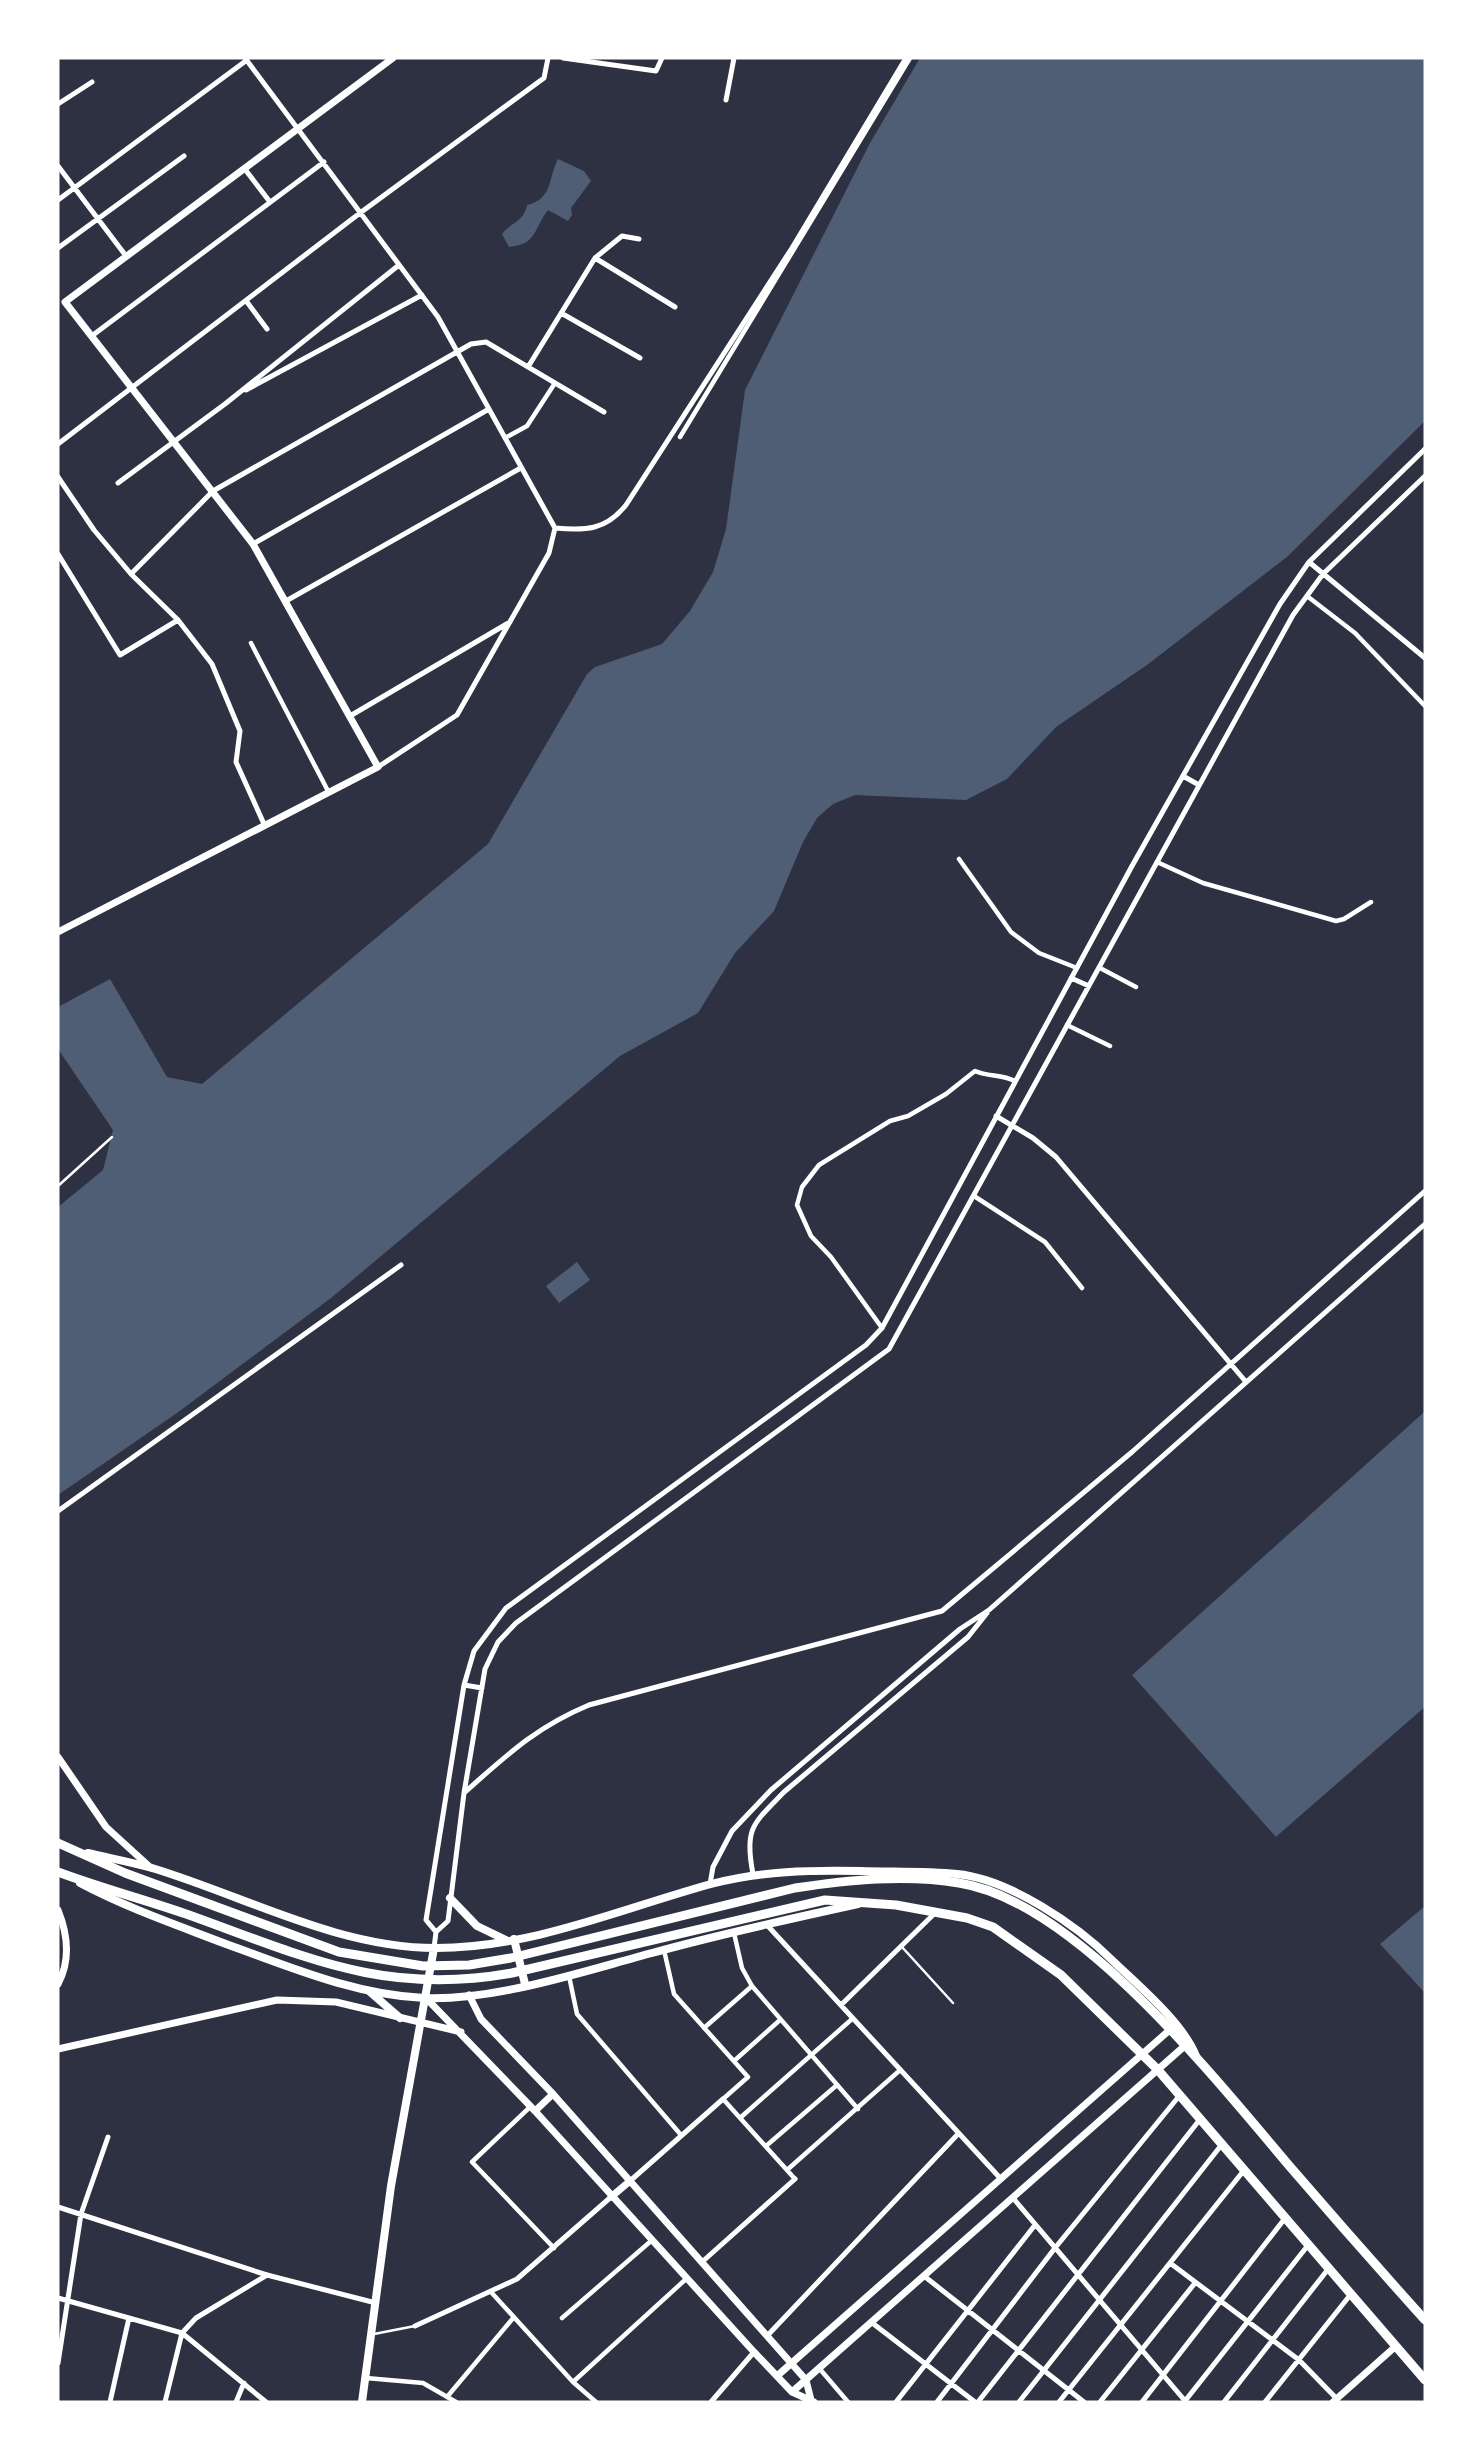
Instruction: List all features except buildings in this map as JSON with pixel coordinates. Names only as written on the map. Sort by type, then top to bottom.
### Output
[{"type":"highway","points":[[58,1843],[125,1873],[339,1952],[423,1966],[469,1965],[511,1958],[795,1888],[867,1879],[960,1883],[999,1895],[1040,1917],[1093,1954],[1172,2028],[1425,2320]]},
{"type":"highway","points":[[60,1873],[119,1890],[337,1968],[378,1977],[423,1981],[470,1980],[513,1973],[798,1905],[849,1899],[936,1912],[993,1927],[1027,1948],[1060,1975],[1158,2070],[1425,2379]]},
{"type":"main road","points":[[74,1850],[152,1868],[325,1929],[400,1945],[434,1948],[512,1940],[560,1930],[753,1874],[800,1870],[961,1874],[1000,1887],[1052,1912],[1080,1930],[1172,2028]]},
{"type":"main road","points":[[60,1873],[140,1912],[306,1973],[369,1991],[426,1998],[469,1995],[569,1975],[734,1932],[868,1902]]},
{"type":"main road","points":[[450,1898],[477,1926],[512,1940]]},
{"type":"main road","points":[[512,1940],[525,1984]]},
{"type":"main road","points":[[362,2402],[391,2186],[423,2023],[434,1948]]},
{"type":"main road","points":[[369,1991],[400,2018]]},
{"type":"street","points":[[58,308],[393,58]]},
{"type":"street","points":[[58,444],[360,213],[544,78],[548,58]]},
{"type":"street","points":[[563,58],[656,71],[662,58]]},
{"type":"street","points":[[726,100],[734,58]]},
{"type":"street","points":[[680,437],[908,58]]},
{"type":"street","points":[[555,528],[594,529],[606,524],[626,505],[792,248],[908,58]]},
{"type":"street","points":[[58,200],[246,59],[422,295],[457,352],[519,468],[555,528],[549,553],[457,715],[378,767],[264,824],[164,880],[58,932]]},
{"type":"street","points":[[58,104],[92,82]]},
{"type":"street","points":[[58,248],[184,156]]},
{"type":"street","points":[[93,335],[324,162]]},
{"type":"street","points":[[58,166],[126,256]]},
{"type":"street","points":[[244,168],[270,202]]},
{"type":"street","points":[[528,367],[595,258],[622,236],[639,239]]},
{"type":"street","points":[[595,258],[675,307]]},
{"type":"street","points":[[118,483],[225,404],[400,265]]},
{"type":"street","points":[[225,404],[422,295]]},
{"type":"street","points":[[65,302],[253,544],[378,767]]},
{"type":"street","points":[[247,302],[267,329]]},
{"type":"street","points":[[561,313],[640,358]]},
{"type":"street","points":[[131,574],[214,491],[471,344],[486,342],[604,412]]},
{"type":"street","points":[[504,438],[527,426],[555,383]]},
{"type":"street","points":[[253,544],[489,409]]},
{"type":"street","points":[[436,1932],[426,1920],[464,1685],[474,1651],[506,1608],[866,1345],[882,1328],[1071,978],[1280,604],[1309,562],[1425,449]]},
{"type":"street","points":[[286,601],[519,468]]},
{"type":"street","points":[[434,1948],[436,1932],[448,1922],[464,1793],[485,1669],[498,1642],[516,1623],[888,1349],[1306,596],[1324,574],[1425,476]]},
{"type":"street","points":[[58,477],[94,530],[131,574],[178,620],[212,664],[236,715],[240,743],[236,762],[264,824]]},
{"type":"street","points":[[58,554],[120,655],[178,620]]},
{"type":"street","points":[[1309,562],[1425,658]]},
{"type":"street","points":[[1306,596],[1355,633],[1425,706]]},
{"type":"street","points":[[350,716],[511,621]]},
{"type":"street","points":[[251,643],[328,791]]},
{"type":"street","points":[[1183,776],[1199,785]]},
{"type":"street","points":[[959,859],[1011,932],[1039,953],[1077,968]]},
{"type":"street","points":[[1156,862],[1203,883],[1336,921],[1371,902]]},
{"type":"street","points":[[1100,968],[1136,987]]},
{"type":"street","points":[[1071,978],[1088,986]]},
{"type":"street","points":[[1067,1025],[1110,1046]]},
{"type":"street","points":[[882,1328],[831,1257],[811,1236],[797,1205],[802,1186],[819,1166],[890,1121],[908,1116],[946,1094],[975,1071],[985,1075],[1000,1074],[1015,1081]]},
{"type":"street","points":[[996,1116],[1056,1157],[1246,1382]]},
{"type":"street","points":[[464,1793],[529,1735],[589,1705],[942,1611],[1032,1538],[1231,1365],[1425,1191]]},
{"type":"street","points":[[974,1196],[1045,1242],[1082,1288]]},
{"type":"street","points":[[753,1874],[748,1842],[759,1818],[784,1792],[968,1637],[989,1611],[1425,1224]]},
{"type":"street","points":[[58,1511],[401,1265]]},
{"type":"street","points":[[710,1885],[713,1867],[732,1831],[771,1790],[960,1629],[989,1611]]},
{"type":"street","points":[[464,1685],[482,1688]]},
{"type":"street","points":[[58,1757],[106,1827],[152,1868]]},
{"type":"street","points":[[58,1910],[67,1946],[65,1966],[58,1984]]},
{"type":"street","points":[[841,2005],[936,1912]]},
{"type":"street","points":[[766,1925],[1001,2179]]},
{"type":"street","points":[[734,1932],[743,1968],[752,1986],[858,2109]]},
{"type":"street","points":[[415,2326],[517,2279],[555,2249],[748,2077],[674,1994],[664,1950]]},
{"type":"street","points":[[569,1975],[577,2014],[681,2135]]},
{"type":"street","points":[[704,2028],[752,1986]]},
{"type":"street","points":[[469,1995],[481,2019],[553,2094],[806,2380],[812,2401]]},
{"type":"street","points":[[426,1998],[461,2032],[754,2353],[792,2392],[812,2401]]},
{"type":"street","points":[[58,2049],[278,2000],[336,2002],[461,2032]]},
{"type":"street","points":[[740,2118],[852,2019]]},
{"type":"street","points":[[734,2061],[780,2020]]},
{"type":"street","points":[[777,2375],[1172,2028]]},
{"type":"street","points":[[792,2392],[1187,2044]]},
{"type":"street","points":[[787,2170],[899,2071]]},
{"type":"street","points":[[765,2146],[837,2085]]},
{"type":"street","points":[[553,2094],[472,2162],[555,2249]]},
{"type":"street","points":[[937,2402],[1055,2248],[1180,2095]]},
{"type":"street","points":[[702,2262],[795,2179],[723,2099]]},
{"type":"street","points":[[871,2322],[976,2402],[1201,2118]]},
{"type":"street","points":[[767,2336],[958,2134]]},
{"type":"street","points":[[58,2363],[81,2214],[108,2137]]},
{"type":"street","points":[[1019,2402],[1223,2143]]},
{"type":"street","points":[[1059,2402],[1245,2169]]},
{"type":"street","points":[[1013,2198],[1185,2402],[1309,2244]]},
{"type":"street","points":[[58,2207],[267,2275],[376,2303]]},
{"type":"street","points":[[1142,2402],[1286,2217]]},
{"type":"street","points":[[896,2402],[1035,2225]]},
{"type":"street","points":[[562,2318],[651,2241]]},
{"type":"street","points":[[1170,2263],[1299,2360],[1335,2400],[1396,2346]]},
{"type":"street","points":[[1224,2402],[1329,2268]]},
{"type":"street","points":[[164,2402],[182,2333],[197,2319],[267,2275]]},
{"type":"street","points":[[924,2276],[1084,2402]]},
{"type":"street","points":[[573,2382],[686,2279]]},
{"type":"street","points":[[1100,2402],[1195,2283]]},
{"type":"street","points":[[491,2292],[573,2382],[596,2402]]},
{"type":"street","points":[[1265,2402],[1351,2294]]},
{"type":"street","points":[[58,2298],[182,2333],[266,2402]]},
{"type":"street","points":[[447,2397],[514,2317]]},
{"type":"street","points":[[110,2402],[129,2319]]},
{"type":"street","points":[[711,2402],[754,2353]]},
{"type":"street","points":[[819,2368],[848,2402]]},
{"type":"street","points":[[366,2378],[423,2383],[456,2402]]},
{"type":"street","points":[[236,2402],[244,2383]]},
{"type":"lane","points":[[58,1186],[112,1137]]},
{"type":"lane","points":[[902,1947],[953,2003]]},
{"type":"lane","points":[[371,2334],[415,2326]]},
{"type":"water","points":[[920,58],[1425,58],[1425,421],[1287,557],[1147,665],[1056,727],[1007,779],[966,800],[855,795],[833,804],[817,818],[803,842],[774,911],[735,953],[698,1013],[620,1056],[331,1298],[177,1413],[58,1495],[58,1207],[103,1170],[113,1130],[58,1049],[58,1007],[110,979],[167,1077],[202,1084],[488,844],[587,674],[595,667],[662,644],[690,611],[713,572],[726,529],[745,390],[870,143]]},
{"type":"water","points":[[558,159],[584,171],[591,181],[571,208],[572,215],[568,221],[548,210],[530,239],[509,247],[502,234],[520,218],[527,205],[546,193]]},
{"type":"water","points":[[577,1262],[590,1280],[559,1303],[546,1286]]},
{"type":"water","points":[[1425,1411],[1425,1707],[1276,1837],[1132,1675]]},
{"type":"water","points":[[1425,1906],[1425,1993],[1380,1944]]},
{"type":"pier","points":[[1425,1408],[1425,1411],[1132,1675],[1129,1673]]},
{"type":"pier","points":[[1425,1707],[1425,1712],[1278,1839],[1276,1837]]}]
